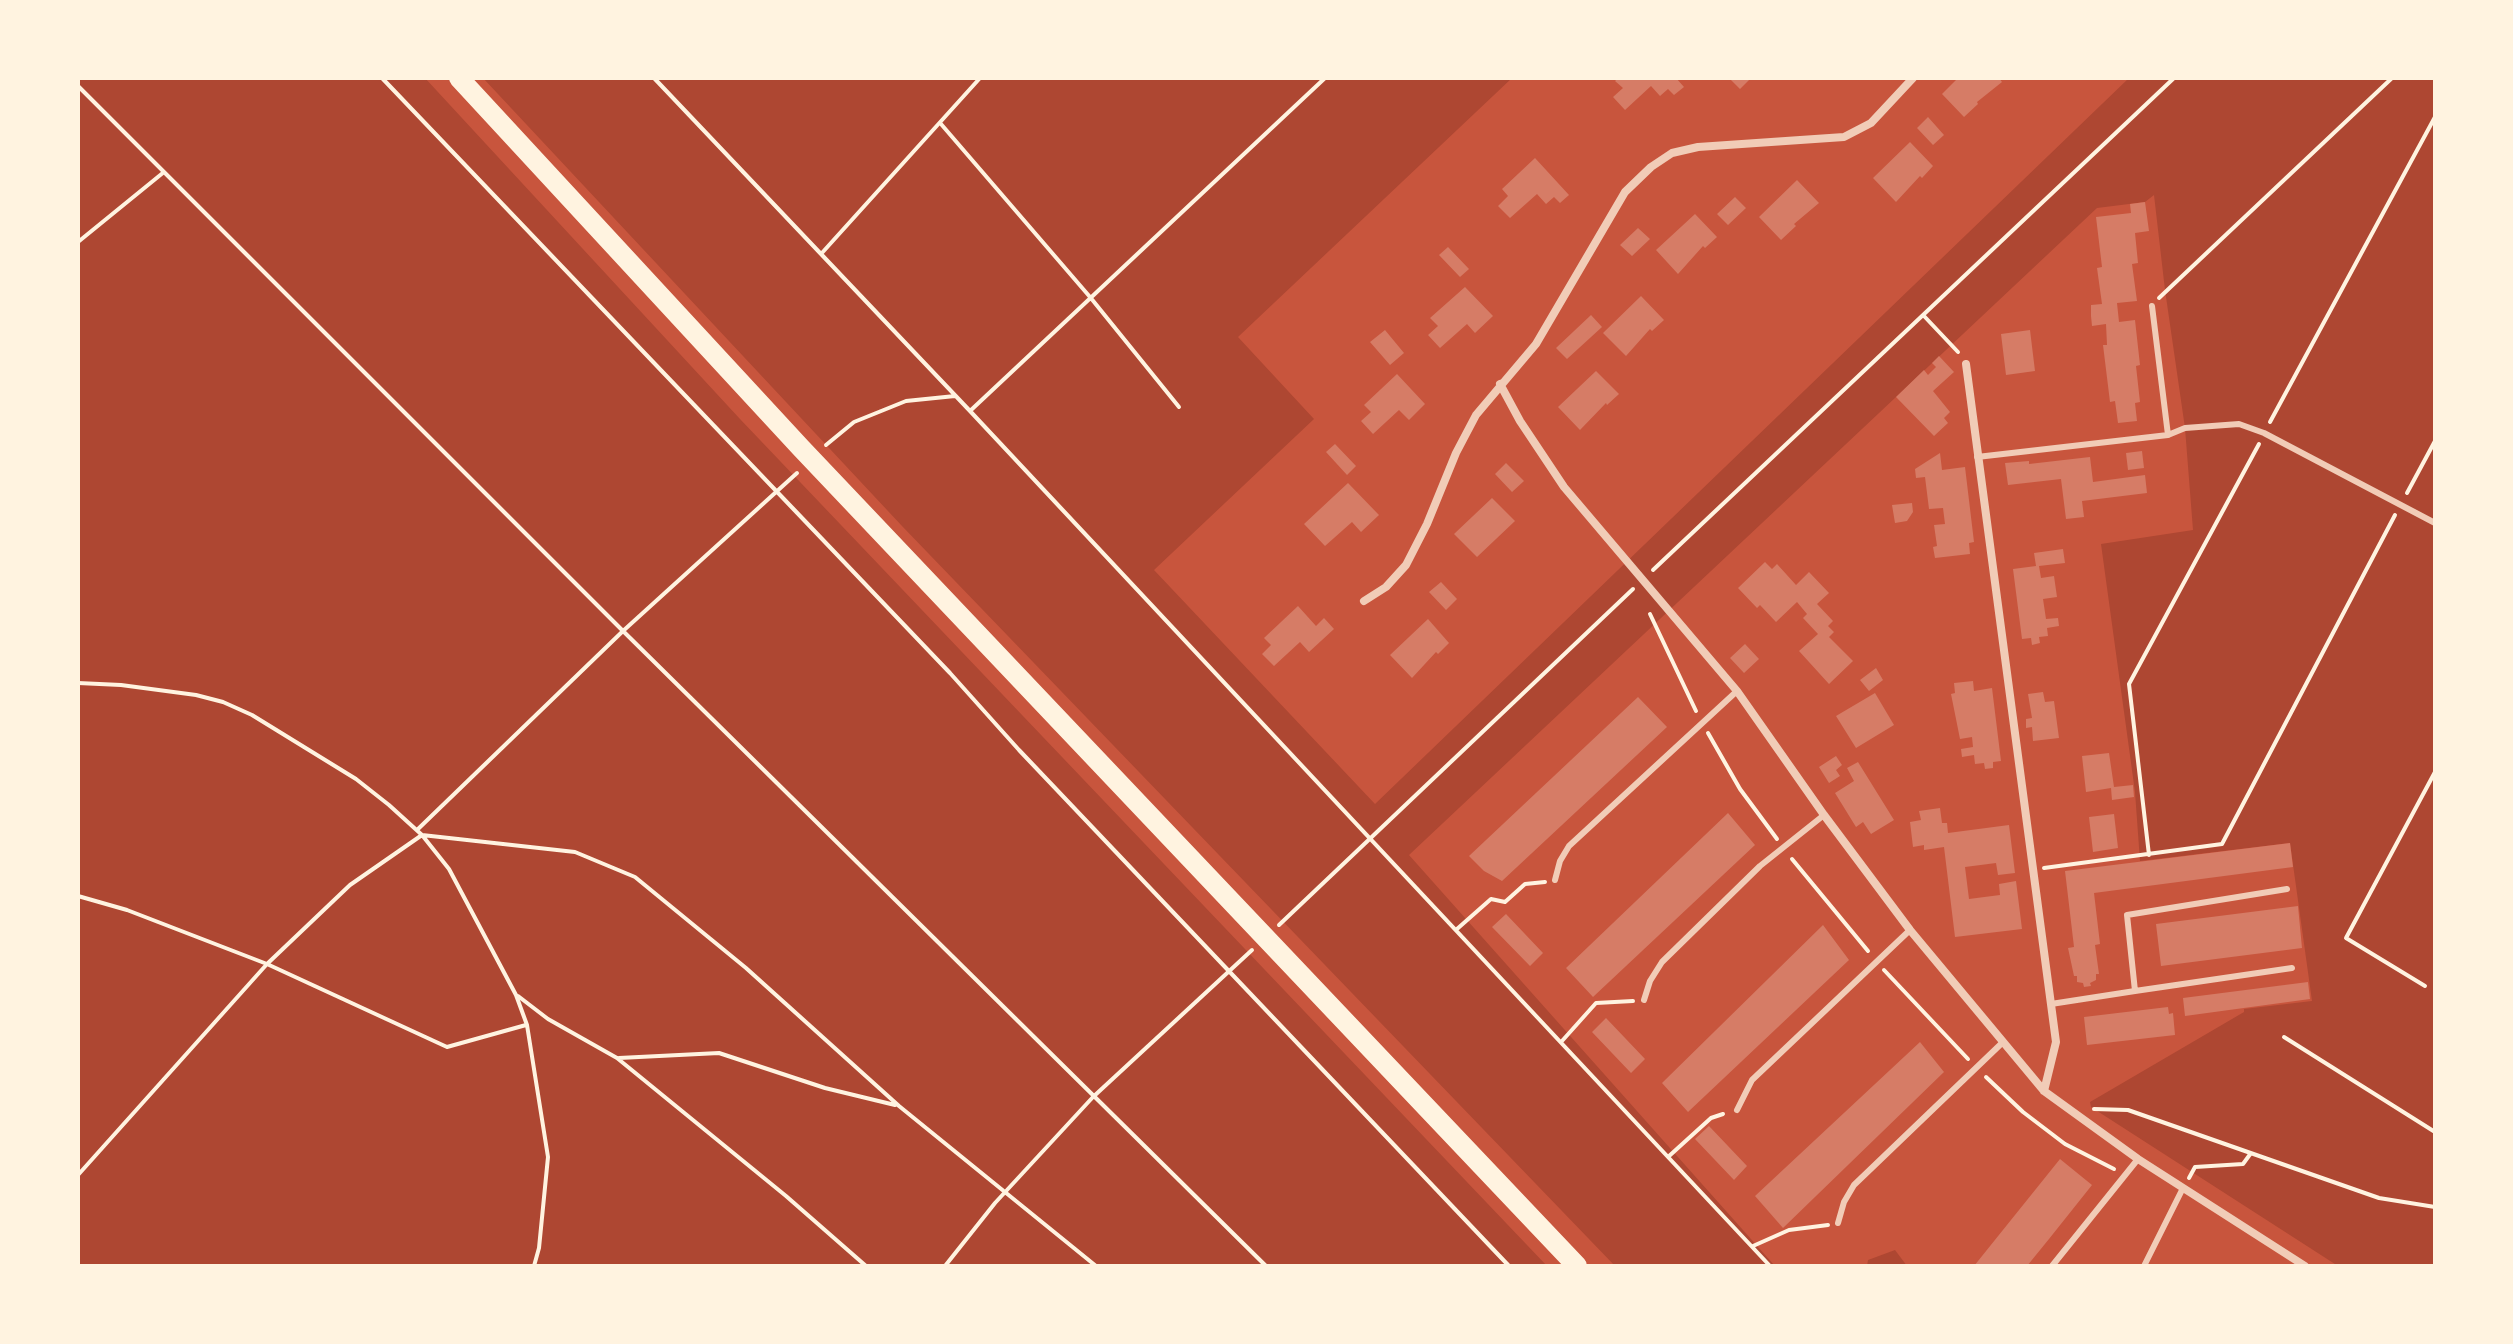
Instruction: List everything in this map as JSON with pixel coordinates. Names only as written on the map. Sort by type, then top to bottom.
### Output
[{"type":"main road","points":[[459,78],[811,458],[1577,1266]]},
{"type":"street","points":[[1364,601],[1386,587],[1406,565],[1476,415],[1536,344],[1625,192],[1651,167],[1672,153],[1698,147],[1844,137],[1871,123],[1913,78]]},
{"type":"street","points":[[1966,364],[2056,1042],[2044,1091]]},
{"type":"street","points":[[1500,384],[1520,421],[1564,487],[1737,691],[1910,930],[2044,1091],[2138,1159],[2305,1266]]},
{"type":"lane","points":[[2152,306],[2168,435]]},
{"type":"lane","points":[[1977,457],[2168,435],[2185,428],[2239,424],[2264,433],[2435,523]]},
{"type":"lane","points":[[1555,880],[1560,861],[1569,846],[1737,691]]},
{"type":"lane","points":[[1644,1000],[1650,981],[1662,962],[1760,866],[1824,815]]},
{"type":"lane","points":[[2135,991],[2127,915],[2287,889]]},
{"type":"lane","points":[[1737,1110],[1752,1080],[1910,930]]},
{"type":"lane","points":[[2051,1004],[2292,968]]},
{"type":"lane","points":[[1838,1223],[1844,1202],[1854,1185],[2002,1043]]},
{"type":"lane","points":[[2052,1266],[2138,1159]]},
{"type":"lane","points":[[2144,1266],[2183,1188]]},
{"type":"path","points":[[382,78],[1509,1266]]},
{"type":"path","points":[[654,78],[970,411],[1369,840],[1457,929],[1770,1266]]},
{"type":"path","points":[[821,254],[980,78]]},
{"type":"path","points":[[970,411],[1325,78]]},
{"type":"path","points":[[945,1266],[1006,1191],[1093,1097],[2174,78]]},
{"type":"path","points":[[2165,290],[2392,78]]},
{"type":"path","points":[[78,86],[623,631],[1266,1266]]},
{"type":"path","points":[[2149,855],[2129,684],[2435,117]]},
{"type":"path","points":[[941,124],[1090,297],[1179,407]]},
{"type":"path","points":[[78,242],[164,172]]},
{"type":"path","points":[[1924,316],[1966,364]]},
{"type":"path","points":[[417,830],[623,631],[854,422],[906,401],[955,396]]},
{"type":"path","points":[[2034,869],[2222,844],[2435,441]]},
{"type":"path","points":[[1632,590],[1640,599]]},
{"type":"path","points":[[1648,609],[1702,722],[1740,789],[1783,848],[1877,961],[1976,1068],[2023,1112],[2065,1144],[2125,1174]]},
{"type":"path","points":[[78,683],[196,695],[223,702],[252,715],[356,779],[417,830],[449,869],[516,995],[527,1025],[548,1157],[539,1248],[534,1266]]},
{"type":"path","points":[[2425,986],[2346,938],[2435,772]]},
{"type":"path","points":[[78,1175],[267,964],[350,885],[422,835],[575,852],[635,877],[746,968],[899,1106],[1096,1266]]},
{"type":"path","points":[[1457,929],[1491,899],[1505,902],[1525,884],[1555,880]]},
{"type":"path","points":[[78,896],[127,910],[267,964],[447,1047],[527,1025]]},
{"type":"path","points":[[516,995],[548,1019],[617,1058],[786,1196],[866,1266]]},
{"type":"path","points":[[1562,1041],[1596,1003],[1644,1000]]},
{"type":"path","points":[[2284,1037],[2435,1132]]},
{"type":"path","points":[[617,1058],[719,1053],[825,1088],[899,1106]]},
{"type":"path","points":[[2082,1121],[2095,1107],[2128,1110],[2379,1198],[2435,1207]]},
{"type":"path","points":[[1667,1158],[1711,1118],[1737,1110]]},
{"type":"path","points":[[2183,1188],[2195,1167],[2243,1164],[2251,1153]]},
{"type":"path","points":[[1753,1246],[1789,1230],[1838,1223]]},
{"type":"shaded area","points":[[78,78],[425,78],[740,419],[1547,1266],[78,1266]]},
{"type":"shaded area","points":[[483,78],[1512,78],[1238,337],[1314,419],[1154,570],[1375,804],[2129,78],[2435,78],[2435,1266],[2338,1266],[2091,1107],[2090,1102],[2244,1012],[2244,1009],[2312,1001],[2290,843],[2140,861],[2135,792],[2101,544],[2193,530],[2185,428],[2154,195],[2145,202],[2097,208],[1409,855],[1775,1266],[1615,1266],[902,526]]},
{"type":"shaded area","points":[[1895,1250],[1907,1266],[1867,1266],[1868,1260]]},
{"type":"building","points":[[1618,78],[1676,78],[1684,87],[1674,95],[1668,89],[1660,96],[1651,86],[1625,110],[1613,97],[1623,88],[1615,81]]},
{"type":"building","points":[[1729,78],[1751,78],[1740,89]]},
{"type":"building","points":[[1958,78],[1999,78],[2002,82],[1964,117],[1942,94]]},
{"type":"building","points":[[1928,117],[1944,135],[1933,145],[1917,128]]},
{"type":"building","points":[[1910,142],[1933,166],[1896,202],[1873,178]]},
{"type":"building","points":[[1535,158],[1569,195],[1560,203],[1554,197],[1546,204],[1537,194],[1510,218],[1498,206],[1508,196],[1502,189]]},
{"type":"building","points":[[1797,180],[1819,203],[1781,240],[1759,217]]},
{"type":"building","points":[[1735,197],[1746,208],[1728,225],[1717,214]]},
{"type":"building","points":[[2145,202],[2149,231],[2135,233],[2138,263],[2132,264],[2137,301],[2117,303],[2119,322],[2135,320],[2140,402],[2135,403],[2137,421],[2118,423],[2115,401],[2110,402],[2103,345],[2107,345],[2106,324],[2092,326],[2091,305],[2102,304],[2097,268],[2102,267],[2096,217],[2131,213],[2130,204]]},
{"type":"building","points":[[1695,214],[1717,237],[1705,248],[1703,246],[1678,274],[1656,250]]},
{"type":"building","points":[[1638,228],[1650,239],[1632,256],[1620,245]]},
{"type":"building","points":[[1448,247],[1469,269],[1460,277],[1439,255]]},
{"type":"building","points":[[1465,287],[1493,316],[1475,333],[1467,324],[1440,348],[1428,335],[1438,326],[1430,318]]},
{"type":"building","points":[[1641,296],[1664,320],[1652,331],[1650,329],[1626,356],[1603,333]]},
{"type":"building","points":[[1591,315],[1602,327],[1567,359],[1556,348]]},
{"type":"building","points":[[1385,330],[1404,353],[1390,365],[1370,342]]},
{"type":"building","points":[[2030,330],[2035,371],[2006,375],[2001,334]]},
{"type":"building","points":[[1939,356],[1954,372],[1933,391],[1950,412],[1944,418],[1948,423],[1934,436],[1896,397],[1924,370],[1928,375],[1936,367],[1932,363]]},
{"type":"building","points":[[1596,371],[1619,394],[1580,430],[1558,407]]},
{"type":"building","points":[[1397,374],[1425,404],[1409,420],[1399,410],[1373,434],[1361,421],[1371,412],[1364,405]]},
{"type":"building","points":[[1335,444],[1356,466],[1347,475],[1326,452]]},
{"type":"building","points":[[2142,451],[2144,468],[2128,470],[2126,453]]},
{"type":"building","points":[[1940,453],[1942,470],[1965,467],[1974,542],[1969,543],[1970,554],[1935,558],[1934,525],[1945,524],[1943,508],[1929,509],[1925,477],[1916,478],[1915,469]]},
{"type":"building","points":[[2090,457],[2093,482],[2145,475],[2147,493],[2082,501],[2084,517],[2066,519],[2061,479],[2008,485],[2005,463],[2029,461],[2029,464]]},
{"type":"building","points":[[1506,463],[1524,481],[1512,492],[1495,474]]},
{"type":"building","points":[[1348,483],[1379,515],[1361,532],[1352,522],[1325,546],[1304,524]]},
{"type":"building","points":[[1492,498],[1515,521],[1477,557],[1454,534]]},
{"type":"building","points":[[1912,503],[1913,512],[1907,521],[1895,523],[1892,505]]},
{"type":"building","points":[[2063,549],[2065,563],[2039,566],[2041,578],[2054,576],[2057,597],[2043,599],[2046,619],[2058,618],[2059,626],[2047,628],[2048,636],[2039,637],[2040,643],[2032,645],[2031,638],[2022,639],[2013,569],[2036,566],[2034,553]]},
{"type":"building","points":[[1765,562],[1772,569],[1777,564],[1796,585],[1809,572],[1829,593],[1817,604],[1833,621],[1828,626],[1834,632],[1829,637],[1853,661],[1829,684],[1799,651],[1818,634],[1803,618],[1807,614],[1797,602],[1776,622],[1738,588]]},
{"type":"building","points":[[1441,582],[1457,599],[1446,610],[1429,592]]},
{"type":"building","points":[[1298,606],[1316,626],[1324,618],[1334,629],[1309,652],[1300,642],[1274,666],[1262,654],[1271,645],[1264,638]]},
{"type":"building","points":[[1428,619],[1449,643],[1412,678],[1390,655]]},
{"type":"building","points":[[1745,644],[1759,659],[1744,673],[1730,658]]},
{"type":"building","points":[[1876,668],[1883,680],[1869,691],[1860,680]]},
{"type":"building","points":[[1973,681],[1974,691],[1992,688],[2001,761],[1993,762],[1993,768],[1985,769],[1984,763],[1975,764],[1974,755],[1962,757],[1961,749],[1973,747],[1972,737],[1960,739],[1951,694],[1955,693],[1954,683]]},
{"type":"building","points":[[2043,692],[2045,702],[2054,701],[2059,738],[2033,741],[2032,727],[2026,728],[2026,719],[2032,718],[2028,694]]},
{"type":"building","points":[[1875,693],[1894,725],[1856,748],[1836,716]]},
{"type":"building","points":[[1638,697],[1667,727],[1502,881],[1484,871],[1469,856]]},
{"type":"building","points":[[2109,753],[2114,787],[2133,785],[2134,797],[2112,800],[2111,788],[2086,792],[2082,756]]},
{"type":"building","points":[[1836,756],[1842,765],[1836,770],[1840,776],[1829,783],[1819,767]]},
{"type":"building","points":[[1858,762],[1894,820],[1871,834],[1863,822],[1856,827],[1835,793],[1854,781],[1847,768]]},
{"type":"building","points":[[1940,808],[1942,823],[1947,823],[1948,833],[2009,825],[2015,873],[1998,875],[1996,863],[1965,867],[1969,899],[2000,895],[1999,884],[2016,881],[2022,929],[1955,937],[1944,847],[1924,850],[1924,845],[1913,847],[1910,822],[1921,820],[1919,811]]},
{"type":"building","points":[[1728,813],[1755,845],[1593,997],[1566,968]]},
{"type":"building","points":[[2114,814],[2118,848],[2093,852],[2089,817]]},
{"type":"building","points":[[2290,843],[2293,867],[2094,893],[2100,944],[2095,945],[2099,974],[2090,983],[2091,986],[2084,987],[2083,983],[2077,982],[2068,948],[2074,947],[2065,871]]},
{"type":"building","points":[[2298,906],[2302,948],[2161,966],[2156,924]]},
{"type":"building","points":[[1506,914],[1543,953],[1530,966],[1492,927]]},
{"type":"building","points":[[1823,925],[1849,960],[1688,1112],[1662,1083]]},
{"type":"building","points":[[2308,982],[2310,999],[2185,1016],[2183,998]]},
{"type":"building","points":[[2168,1007],[2169,1014],[2173,1013],[2175,1035],[2087,1045],[2084,1017]]},
{"type":"building","points":[[1606,1018],[1645,1059],[1631,1073],[1592,1032]]},
{"type":"building","points":[[1920,1042],[1944,1072],[1783,1228],[1755,1196]]},
{"type":"building","points":[[1709,1126],[1747,1166],[1734,1180],[1695,1139]]},
{"type":"building","points":[[2060,1159],[2092,1185],[2049,1239],[2027,1266],[1974,1266]]}]
